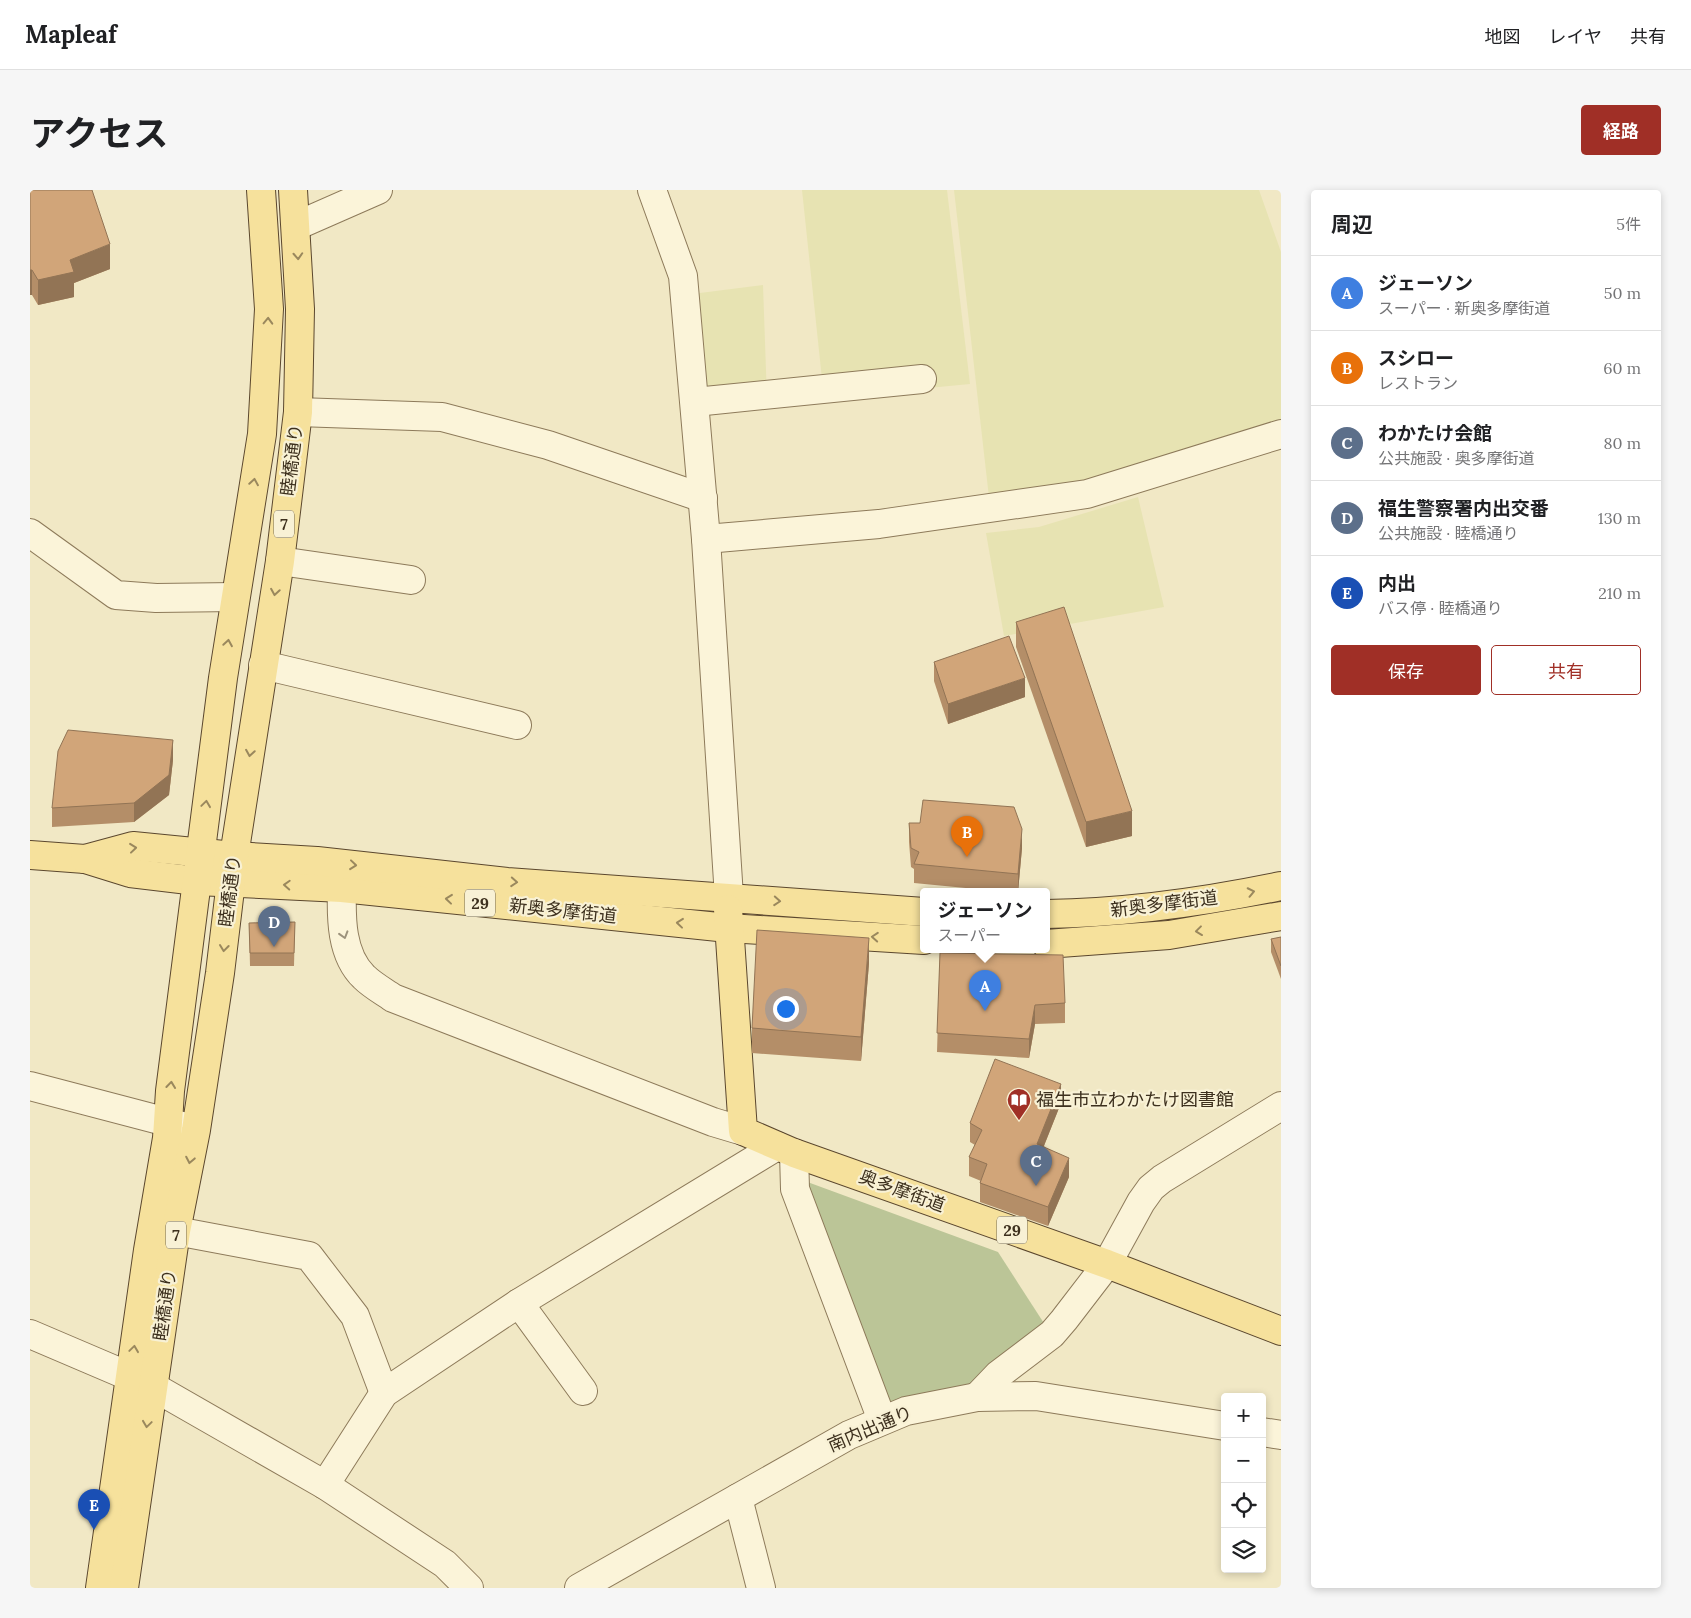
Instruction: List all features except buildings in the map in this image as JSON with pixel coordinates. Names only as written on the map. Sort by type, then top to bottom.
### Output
[{"type":"main road","name":"睦橋通り","points":[[124,1588],[141,1381],[148,1250],[169,1122],[170,1091],[200,852],[235,597],[262,434],[267,373],[269,308],[261,190]]},
{"type":"main road","name":"睦橋通り","points":[[100,1588],[141,1381],[176,1231],[196,1130],[263,665],[280,561],[298,412],[300,309],[293,190]]},
{"type":"main road","name":"新奥多摩街道","points":[[86,859],[133,846],[200,852],[233,869],[342,888],[728,928],[920,940]]},
{"type":"main road","name":"新奥多摩街道","points":[[30,855],[86,859],[130,873],[197,881],[233,869],[317,860],[506,882],[920,912]]},
{"type":"main road","name":"新奥多摩街道","points":[[1050,914],[1113,911],[1175,904],[1233,896],[1281,886]]},
{"type":"main road","points":[[728,897],[728,928],[743,1131]]},
{"type":"main road","name":"新奥多摩街道","points":[[1050,944],[1169,935],[1281,916]]},
{"type":"main road","name":"奥多摩街道","points":[[743,1131],[785,1150],[1107,1264],[1281,1331]]},
{"type":"street","points":[[296,226],[378,190]]},
{"type":"street","points":[[652,190],[683,276],[696,402],[706,539],[728,897]]},
{"type":"street","points":[[696,402],[922,379]]},
{"type":"street","points":[[298,412],[442,417],[548,445],[703,498]]},
{"type":"street","points":[[706,539],[879,524],[1087,494],[1281,434]]},
{"type":"street","points":[[31,537],[116,595],[156,598],[235,597]]},
{"type":"street","points":[[280,561],[412,580]]},
{"type":"street","points":[[263,665],[517,724]]},
{"type":"street","points":[[342,888],[341,927],[351,957],[363,977],[393,998],[713,1122],[743,1131]]},
{"type":"street","points":[[30,1086],[196,1130]]},
{"type":"street","points":[[977,1397],[998,1376],[1052,1334],[1107,1264],[1141,1202],[1151,1188],[1162,1179],[1281,1106]]},
{"type":"street","points":[[325,1484],[384,1393],[519,1303],[785,1150],[795,1190],[882,1420]]},
{"type":"street","points":[[176,1231],[310,1256],[355,1316],[384,1393]]},
{"type":"street","points":[[519,1303],[583,1391]]},
{"type":"street","points":[[30,1334],[141,1381],[325,1484],[445,1564],[469,1588]]},
{"type":"street","name":"南内出通り","points":[[580,1588],[849,1435],[906,1411],[977,1397],[1036,1396],[1221,1425]]},
{"type":"street","points":[[1266,1433],[1281,1435]]},
{"type":"street","points":[[738,1498],[761,1588]]},
{"type":"shaded area","points":[[802,190],[947,190],[970,384],[824,398]]},
{"type":"shaded area","points":[[954,190],[1259,190],[1281,252],[1281,435],[991,515]]},
{"type":"shaded area","points":[[763,285],[767,399],[702,405],[692,294]]},
{"type":"shaded area","points":[[1138,497],[1164,607],[1004,636],[986,533],[1039,527]]},
{"type":"green space","points":[[802,1180],[998,1252],[1049,1331],[967,1392],[887,1410]]},
{"type":"place","name":"スシロー","points":[[967,857]]},
{"type":"place","name":"福生警察署内出交番","points":[[274,947]]},
{"type":"place","name":"ジェーソン","points":[[985,1011]]},
{"type":"place","name":"福生市立わかたけ図書館","points":[[1019,1121]]},
{"type":"place","name":"わかたけ会館","points":[[1036,1186]]},
{"type":"place","name":"内出","points":[[94,1530]]}]
